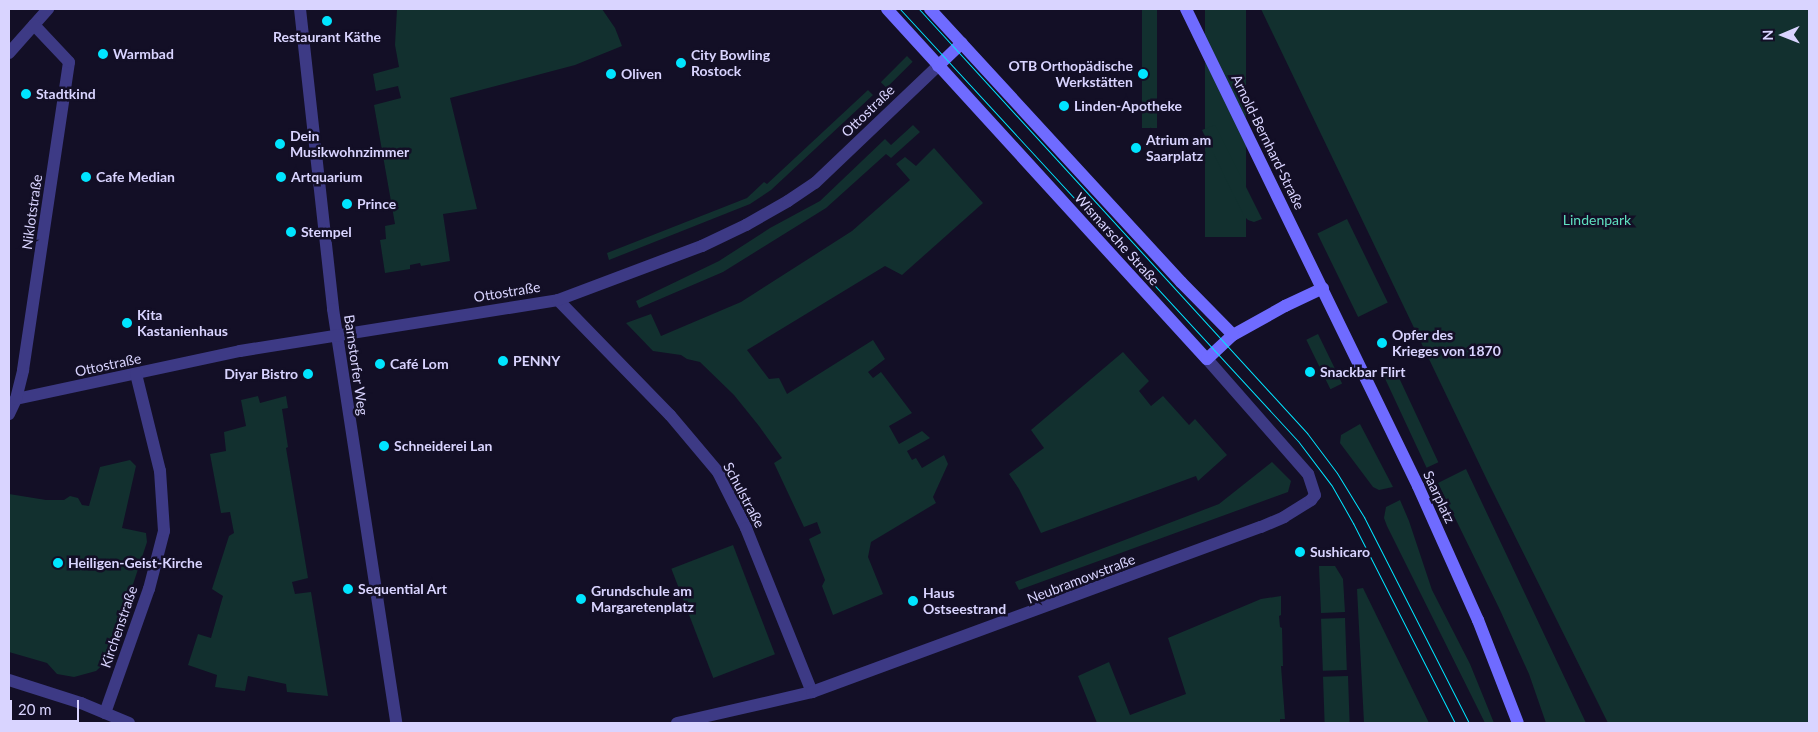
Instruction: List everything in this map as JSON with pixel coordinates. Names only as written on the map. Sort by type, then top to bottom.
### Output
[{"type":"street","points":[[9,53],[48,9]]},
{"type":"street","name":"Barnstorfer Weg","points":[[300,9],[337,334],[396,723]]},
{"type":"street","name":"Wismarsche Straße","points":[[887,9],[1207,360],[1308,474],[1315,495]]},
{"type":"street","name":"Wismarsche Straße","points":[[930,9],[1181,282],[1233,335]]},
{"type":"street","name":"Arnold-Bernhard-Straße","points":[[1186,9],[1323,288]]},
{"type":"street","name":"Niklotstraße","points":[[9,414],[16,399],[25,362],[69,62],[34,25]]},
{"type":"street","points":[[938,66],[962,43]]},
{"type":"street","name":"Ottostraße","points":[[16,399],[240,351],[558,300],[702,246],[746,225],[788,201],[815,183],[938,66]]},
{"type":"street","points":[[1207,360],[1233,335],[1285,306],[1323,288]]},
{"type":"street","name":"Saarplatz","points":[[1323,288],[1455,568],[1518,723]]},
{"type":"street","name":"Schulstraße","points":[[558,300],[670,415],[718,472],[746,528],[812,692]]},
{"type":"street","name":"Kirchenstraße","points":[[105,713],[149,589],[164,531],[160,471],[136,374]]},
{"type":"street","name":"Neubramowstraße","points":[[677,723],[812,692],[1261,527],[1284,517],[1311,500],[1315,495]]},
{"type":"street","points":[[9,680],[129,723]]},
{"type":"green space","points":[[397,9],[602,9],[615,28],[622,46],[575,65],[450,98],[477,209],[443,214],[450,261],[421,266],[420,263],[410,265],[410,269],[385,273],[380,240],[386,239],[385,226],[395,224],[374,105],[401,98],[398,86],[376,91],[373,74],[399,67],[395,45]]},
{"type":"green space","points":[[1142,9],[1157,9],[1157,128],[1142,128]]},
{"type":"green space","points":[[1205,9],[1246,9],[1246,237],[1205,237]]},
{"type":"green space","name":"Lindenpark","points":[[1261,9],[1809,9],[1809,723],[1608,723],[1488,482]]},
{"type":"green space","points":[[907,56],[913,62],[886,88],[881,82]]},
{"type":"green space","points":[[868,90],[873,95],[771,190],[750,204],[609,260],[607,253],[747,198],[764,182],[767,184]]},
{"type":"green space","points":[[913,125],[920,132],[891,158],[886,154],[826,208],[723,272],[639,308],[636,301],[719,261],[770,228],[820,201],[885,139],[891,145]]},
{"type":"green space","points":[[1215,125],[1262,219],[1254,222],[1244,216],[1202,130]]},
{"type":"green space","points":[[934,148],[983,203],[902,275],[885,266],[747,350],[769,379],[779,378],[787,394],[873,340],[885,359],[868,372],[873,378],[881,372],[912,413],[889,426],[899,444],[922,431],[930,438],[907,451],[912,460],[916,458],[922,468],[944,455],[948,464],[933,497],[936,503],[871,542],[868,557],[883,594],[833,615],[822,586],[825,580],[809,539],[821,533],[817,522],[804,527],[774,463],[782,458],[734,395],[700,362],[687,359],[681,355],[653,351],[626,323],[651,314],[661,336],[741,302],[852,231],[910,180],[896,164],[905,157],[916,166]]},
{"type":"green space","points":[[1347,219],[1388,303],[1358,317],[1317,233]]},
{"type":"green space","points":[[1318,334],[1342,383],[1330,389],[1306,340]]},
{"type":"green space","points":[[1123,352],[1149,381],[1139,391],[1151,406],[1163,396],[1189,425],[1195,419],[1227,455],[1198,481],[1196,476],[1041,533],[1019,489],[1009,474],[1044,448],[1031,430]]},
{"type":"green space","points":[[1394,367],[1438,462],[1427,468],[1382,372]]},
{"type":"green space","points":[[258,396],[260,403],[286,396],[288,408],[282,409],[288,447],[286,448],[308,578],[292,582],[295,594],[311,592],[328,696],[287,692],[286,684],[248,676],[245,691],[215,687],[217,675],[188,665],[198,634],[211,638],[223,596],[212,589],[229,536],[234,533],[230,512],[221,513],[210,454],[226,451],[224,432],[246,426],[241,400]]},
{"type":"green space","points":[[1360,424],[1393,487],[1379,490],[1373,487],[1340,443],[1341,435]]},
{"type":"green space","points":[[130,460],[136,466],[122,528],[146,533],[147,542],[108,660],[96,671],[74,677],[57,674],[47,663],[9,652],[9,494],[46,500],[64,500],[70,496],[78,498],[82,505],[89,506],[100,467]]},
{"type":"green space","points":[[1272,462],[1291,481],[1288,492],[1019,590],[1015,582],[1219,504]]},
{"type":"green space","points":[[1466,469],[1586,723],[1546,723],[1529,674],[1438,483]]},
{"type":"green space","points":[[1400,500],[1432,590],[1470,664],[1494,723],[1485,723],[1387,526],[1384,518],[1386,507]]},
{"type":"green space","points":[[733,545],[775,654],[713,678],[671,569]]},
{"type":"green space","points":[[1319,566],[1335,566],[1343,579],[1345,612],[1321,613]]},
{"type":"green space","points":[[1363,588],[1429,723],[1364,723],[1357,589]]},
{"type":"green space","points":[[1281,596],[1281,615],[1279,616],[1280,627],[1282,628],[1283,666],[1281,666],[1285,719],[1280,719],[1280,723],[1097,723],[1078,676],[1109,662],[1130,715],[1186,694],[1168,638],[1261,599]]},
{"type":"green space","points":[[1345,618],[1347,670],[1323,671],[1321,619]]},
{"type":"green space","points":[[1348,676],[1350,723],[1325,723],[1323,677]]},
{"type":"tram line","points":[[900,9],[1298,441],[1332,486],[1353,523],[1455,723]]},
{"type":"tram line","points":[[919,9],[1307,433],[1337,473],[1364,517],[1469,723]]},
{"type":"place","name":"Restaurant Käthe","points":[[327,21]]},
{"type":"place","name":"Warmbad","points":[[103,54]]},
{"type":"place","name":"City Bowling Rostock","points":[[681,63]]},
{"type":"place","name":"Oliven","points":[[611,74]]},
{"type":"place","name":"OTB Orthopädische Werkstätten","points":[[1143,74]]},
{"type":"place","name":"Stadtkind","points":[[26,94]]},
{"type":"place","name":"Linden-Apotheke","points":[[1064,106]]},
{"type":"place","name":"Dein Musikwohnzimmer","points":[[280,144]]},
{"type":"place","name":"Atrium am Saarplatz","points":[[1136,148]]},
{"type":"place","name":"Cafe Median","points":[[86,177]]},
{"type":"place","name":"Artquarium","points":[[281,177]]},
{"type":"place","name":"Prince","points":[[347,204]]},
{"type":"place","name":"Stempel","points":[[291,232]]},
{"type":"place","name":"Kita Kastanienhaus","points":[[127,323]]},
{"type":"place","name":"Opfer des Krieges von 1870","points":[[1382,343]]},
{"type":"place","name":"PENNY","points":[[503,361]]},
{"type":"place","name":"Café Lom","points":[[380,364]]},
{"type":"place","name":"Snackbar Flirt","points":[[1310,372]]},
{"type":"place","name":"Diyar Bistro","points":[[308,374]]},
{"type":"place","name":"Schneiderei Lan","points":[[384,446]]},
{"type":"place","name":"Sushicaro","points":[[1300,552]]},
{"type":"place","name":"Heiligen-Geist-Kirche","points":[[58,563]]},
{"type":"place","name":"Sequential Art","points":[[348,589]]},
{"type":"place","name":"Grundschule am Margaretenplatz","points":[[581,599]]},
{"type":"place","name":"Haus Ostseestrand","points":[[913,601]]}]
